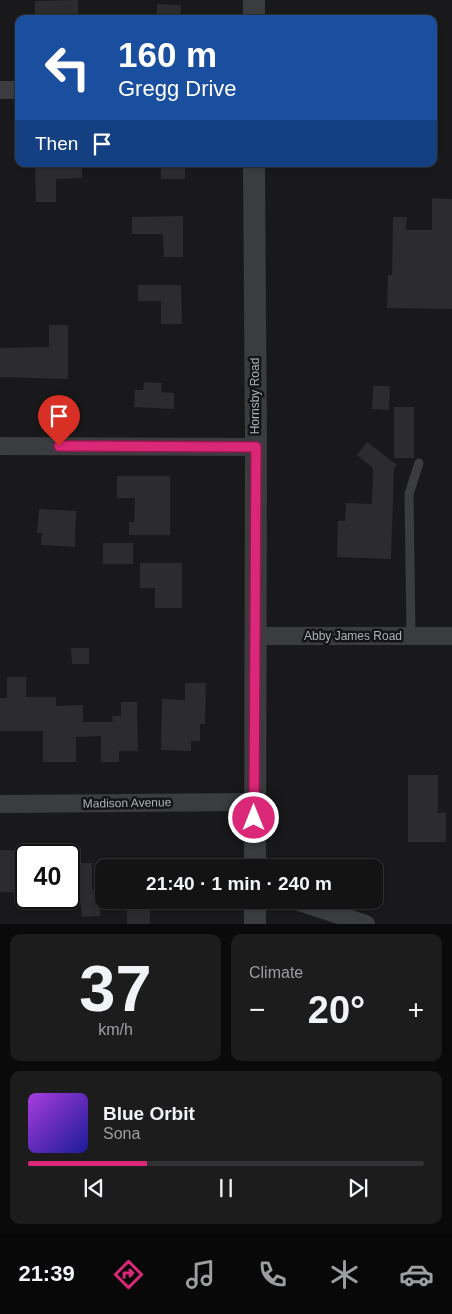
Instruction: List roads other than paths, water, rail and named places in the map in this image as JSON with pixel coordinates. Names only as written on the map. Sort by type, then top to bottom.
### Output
[{"type":"street","points":[[254,0],[254,15]]},
{"type":"street","points":[[0,90],[15,90]]},
{"type":"street","name":"Hornsby Road","points":[[254,167],[256,447],[255,859]]},
{"type":"street","points":[[0,446],[256,447]]},
{"type":"street","name":"Abby James Road","points":[[254,636],[452,636]]},
{"type":"street","name":"Madison Avenue","points":[[0,804],[254,802]]},
{"type":"street","points":[[255,909],[255,924]]},
{"type":"street","points":[[320,909],[366,924]]},
{"type":"lane","points":[[411,636],[409,494],[419,463]]}]
